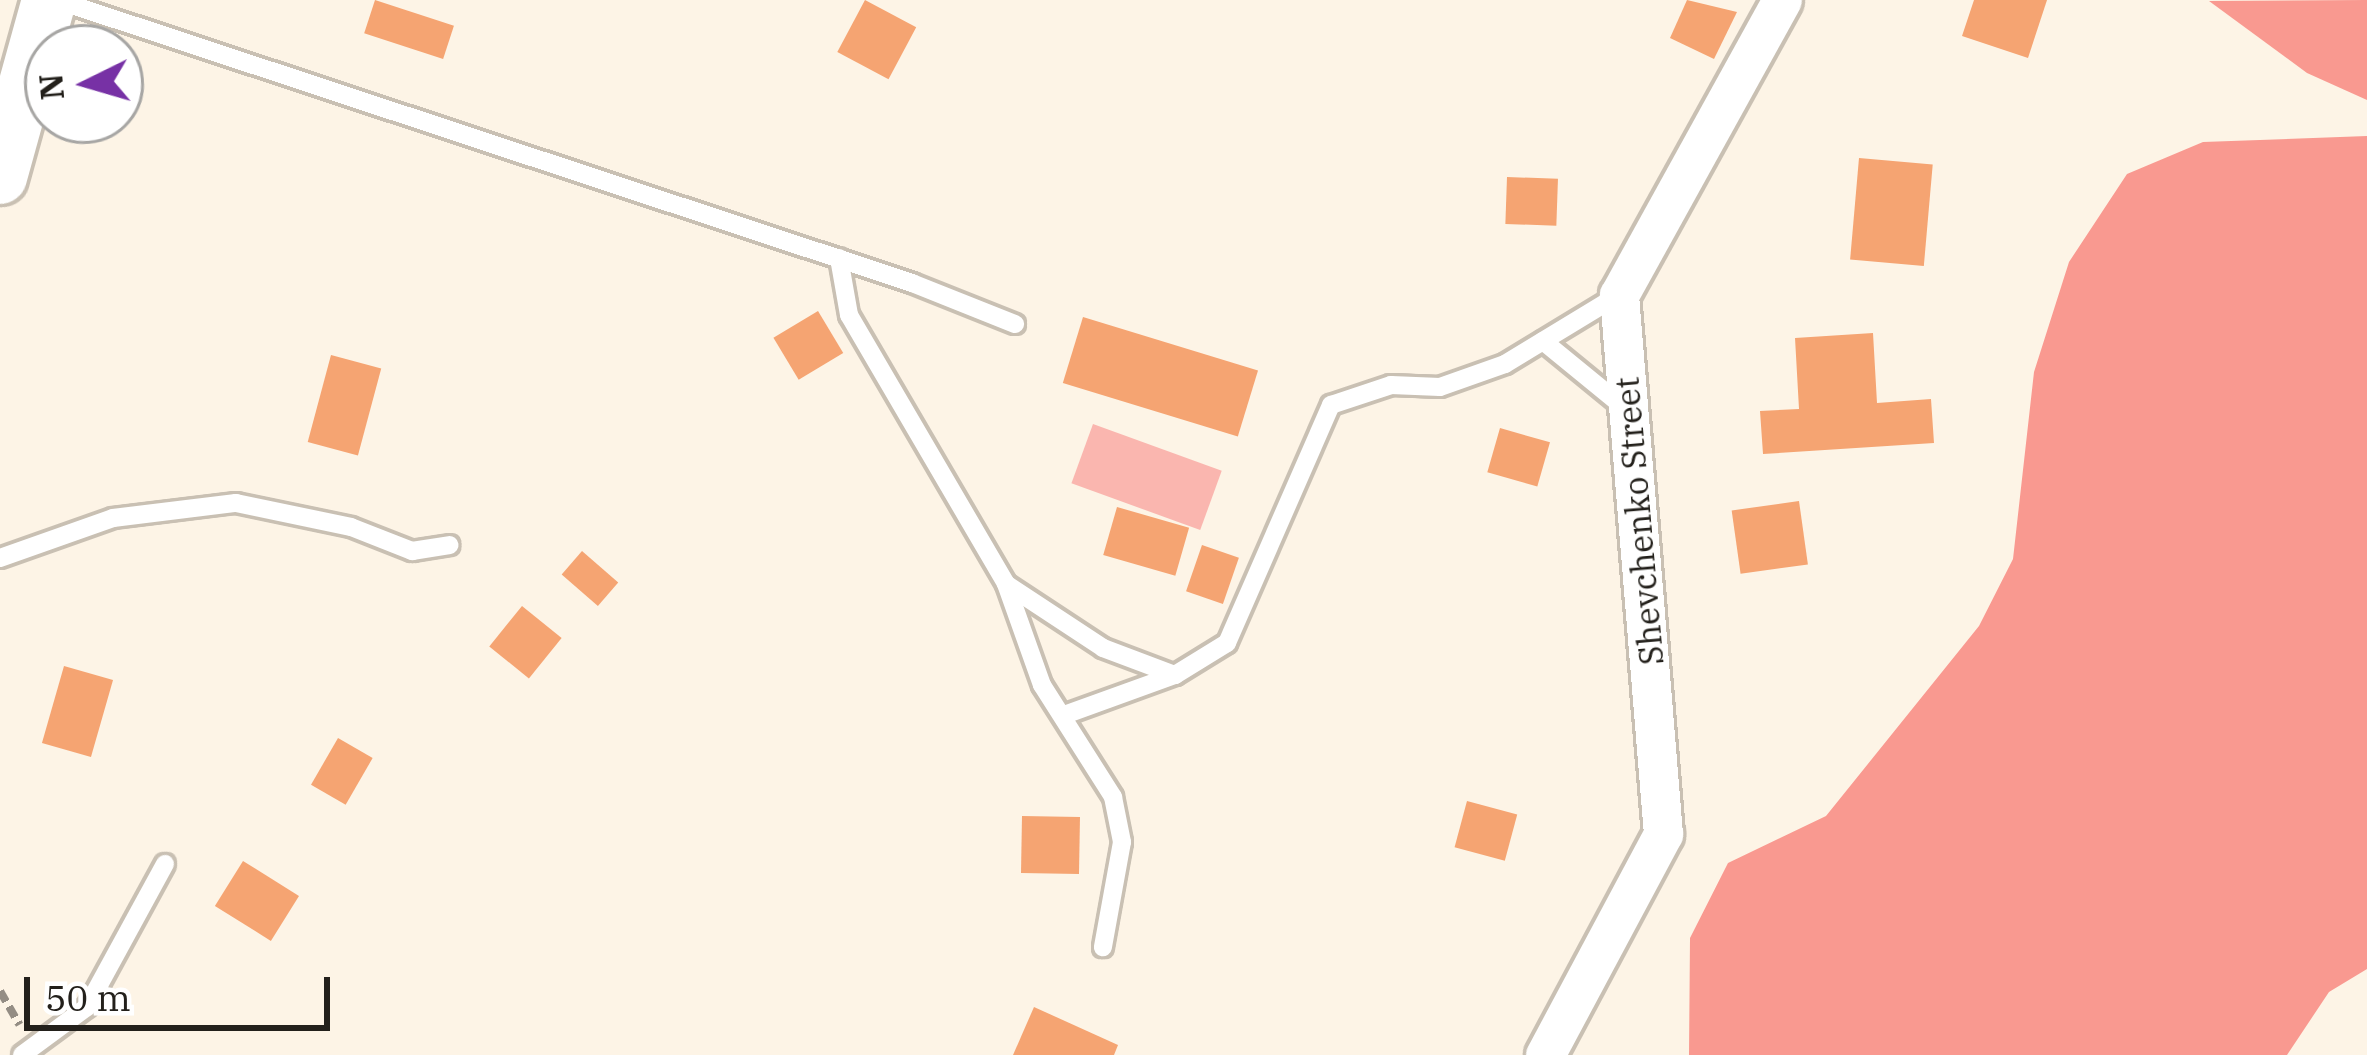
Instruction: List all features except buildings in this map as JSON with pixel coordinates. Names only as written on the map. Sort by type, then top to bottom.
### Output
[{"type":"street","points":[[1619,295],[1782,0]]},
{"type":"street","points":[[0,177],[13,88],[62,1]]},
{"type":"street","name":"Shevchenko Street","points":[[1545,1055],[1663,834],[1619,295]]},
{"type":"lane","points":[[62,1],[839,258],[1016,324]]},
{"type":"lane","points":[[839,258],[849,316],[1006,584],[1042,685],[1066,714],[1113,797],[1122,842],[1103,947]]},
{"type":"lane","points":[[1066,714],[1175,675],[1227,643],[1331,405],[1391,385],[1440,387],[1544,341],[1619,295]]},
{"type":"lane","points":[[1544,341],[1630,412]]},
{"type":"lane","points":[[0,558],[113,518],[236,503],[351,527],[412,551],[450,545]]},
{"type":"lane","points":[[1006,584],[1103,648],[1175,675]]},
{"type":"lane","points":[[22,1055],[87,1007],[165,864]]},
{"type":"shaded area","points":[[2367,0],[2367,100],[2307,73],[2209,1]]},
{"type":"shaded area","points":[[2367,136],[2367,969],[2329,992],[2287,1055],[1689,1055],[1690,938],[1728,863],[1826,816],[1979,626],[2013,559],[2034,372],[2069,262],[2127,174],[2203,142]]},
{"type":"shaded area","points":[[1093,424],[1222,471],[1200,530],[1071,483]]}]
